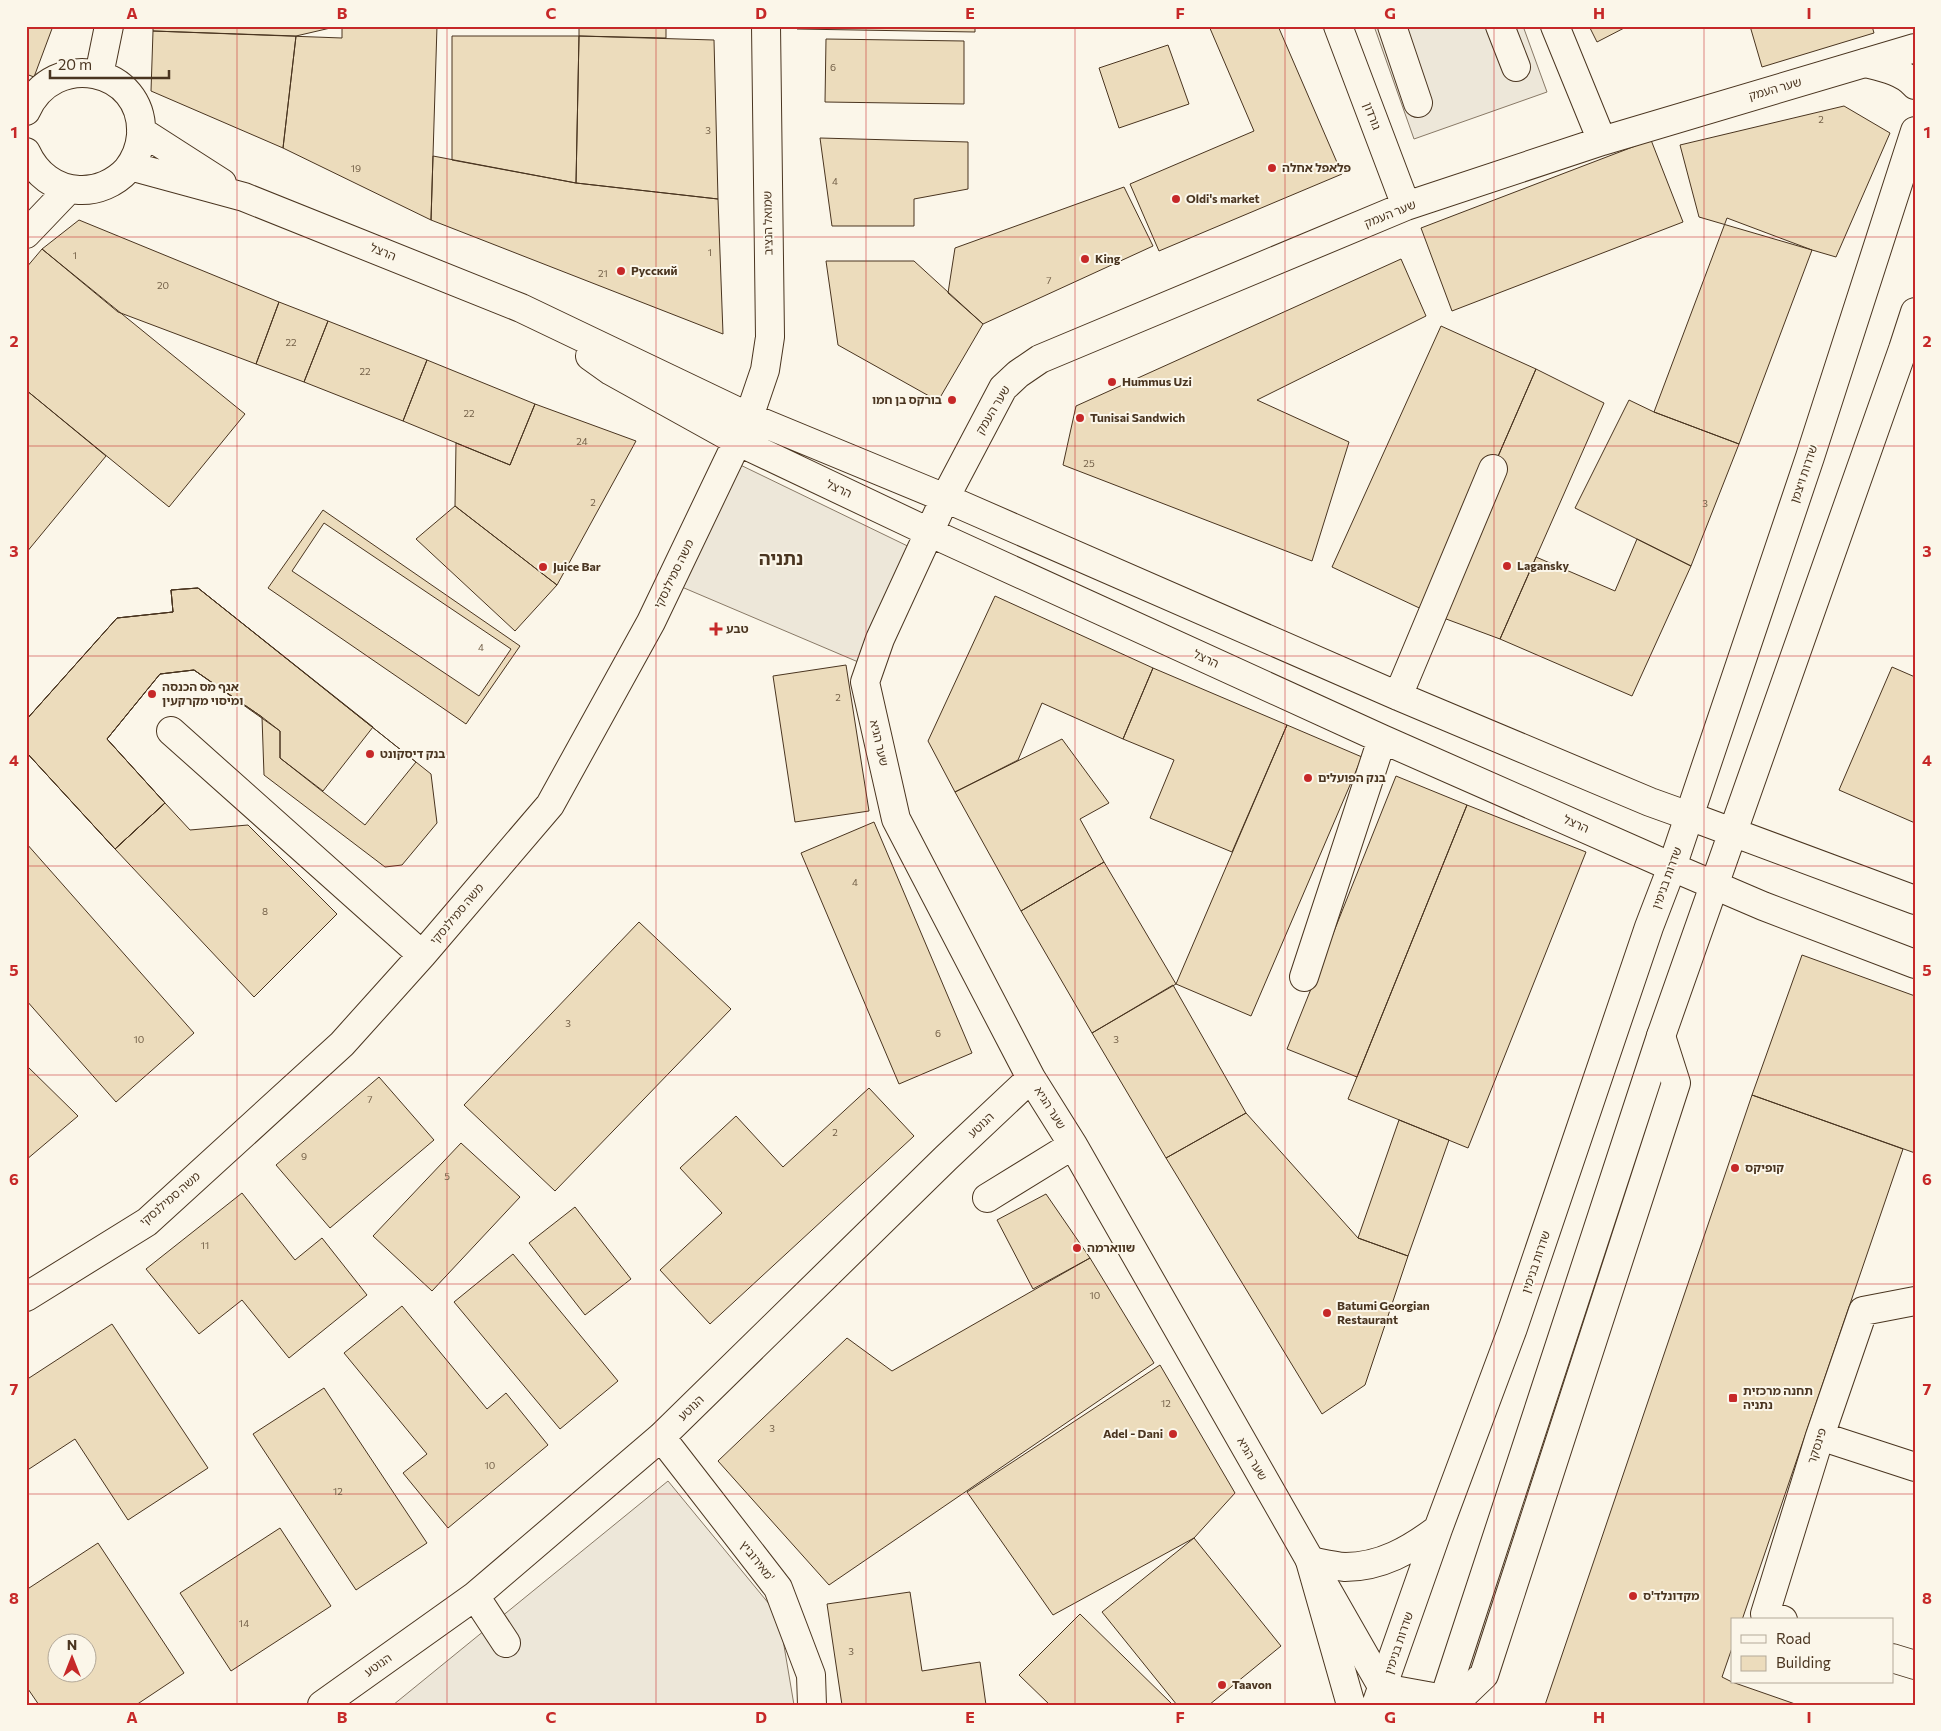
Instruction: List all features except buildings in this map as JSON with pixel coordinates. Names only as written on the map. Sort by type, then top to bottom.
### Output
[{"type":"street","points":[[99,75],[109,26]]},
{"type":"street","name":"שמואל הנציב","points":[[749,417],[765,370],[770,337],[766,26]]},
{"type":"street","name":"גורדון","points":[[1338,26],[1406,206]]},
{"type":"street","points":[[1392,26],[1418,103]]},
{"type":"street","points":[[1500,26],[1516,68]]},
{"type":"street","points":[[1556,26],[1602,141]]},
{"type":"street","name":"שער העמק","points":[[945,498],[1003,388],[1018,374],[1040,359],[1406,206],[1602,141],[1915,48]]},
{"type":"street","points":[[1865,63],[1889,69],[1912,81],[1915,85]]},
{"type":"street","points":[[26,111],[35,94],[53,79],[76,72],[99,75],[116,83],[129,96],[138,112],[141,131],[138,150],[130,166],[116,179],[99,188],[81,191],[57,185],[42,175],[30,162],[26,152]]},
{"type":"street","name":"הרצל","points":[[141,131],[244,197]]},
{"type":"street","name":"שדרות ויצמן","points":[[1689,816],[1810,457],[1915,131]]},
{"type":"street","name":"הרצל","points":[[130,166],[244,197],[522,308],[749,417],[945,498],[1398,696],[1650,802],[1915,900]]},
{"type":"street","points":[[26,234],[68,189]]},
{"type":"street","name":"הרצל","points":[[522,308],[611,371],[737,442],[931,533],[1382,739],[1715,886],[1915,964]]},
{"type":"street","points":[[1386,1699],[1452,1701],[1661,1036],[1915,312]]},
{"type":"street","name":"משה סמילנסקי","points":[[26,1297],[147,1222],[342,1044],[422,955],[550,805],[651,622],[749,417]]},
{"type":"street","points":[[1398,696],[1493,469]]},
{"type":"street","name":"שער הגיא","points":[[945,498],[931,533],[880,639],[865,682],[896,819],[1031,1078],[1073,1145],[1310,1561],[1386,1699]]},
{"type":"street","points":[[171,731],[422,955]]},
{"type":"street","points":[[1304,977],[1382,739]]},
{"type":"street","name":"שדרות בנימין","points":[[1386,1699],[1438,1529],[1513,1328],[1649,927],[1689,816]]},
{"type":"street","name":"הנוטע","points":[[322,1705],[475,1596],[661,1437],[946,1158],[1031,1078]]},
{"type":"street","points":[[987,1198],[1073,1145]]},
{"type":"street","name":"פינסקר","points":[[1777,1618],[1765,1614],[1820,1436],[1864,1311],[1915,1301]]},
{"type":"street","points":[[1820,1436],[1915,1468]]},
{"type":"street","name":"מאירוביץ'","points":[[661,1437],[778,1588],[811,1674],[812,1705]]},
{"type":"street","points":[[1351,1705],[1310,1561],[1344,1567],[1368,1565],[1393,1557],[1417,1545],[1438,1529]]},
{"type":"street","points":[[475,1596],[506,1643]]},
{"type":"street","points":[[1894,1659],[1915,1665]]},
{"type":"shaded area","points":[[1374,26],[1523,26],[1547,92],[1414,139]]},
{"type":"shaded area","points":[[728,459],[922,553],[870,667],[670,582]]},
{"type":"shaded area","points":[[668,1481],[779,1616],[794,1705],[393,1705]]},
{"type":"place","name":"פלאפל אחלה","points":[[1272,168]]},
{"type":"place","name":"Oldi's market","points":[[1176,199]]},
{"type":"place","name":"King","points":[[1085,259]]},
{"type":"place","name":"Русский","points":[[621,271]]},
{"type":"place","name":"Hummus Uzi","points":[[1112,382]]},
{"type":"place","name":"בורקס בן חמו","points":[[952,400]]},
{"type":"place","name":"Tunisai Sandwich","points":[[1080,418]]},
{"type":"place","name":"Lagansky","points":[[1507,566]]},
{"type":"place","name":"Juice Bar","points":[[543,567]]},
{"type":"place","name":"טבע","points":[[716,629]]},
{"type":"place","name":"אגף מס הכנסה ומיסוי מקרקעין","points":[[152,694]]},
{"type":"place","name":"בנק דיסקונט","points":[[370,754]]},
{"type":"place","name":"בנק הפועלים","points":[[1308,778]]},
{"type":"place","name":"קופיקס","points":[[1735,1168]]},
{"type":"place","name":"שווארמה","points":[[1077,1248]]},
{"type":"place","name":"Batumi Georgian Restaurant","points":[[1327,1313]]},
{"type":"place","name":"תחנה מרכזית נתניה","points":[[1733,1398]]},
{"type":"place","name":"Adel - Dani","points":[[1173,1434]]},
{"type":"place","name":"מקדונלד'ס","points":[[1633,1596]]},
{"type":"place","name":"Taavon","points":[[1222,1685]]},
{"type":"district","name":"נתניה","points":[[781,559]]}]
